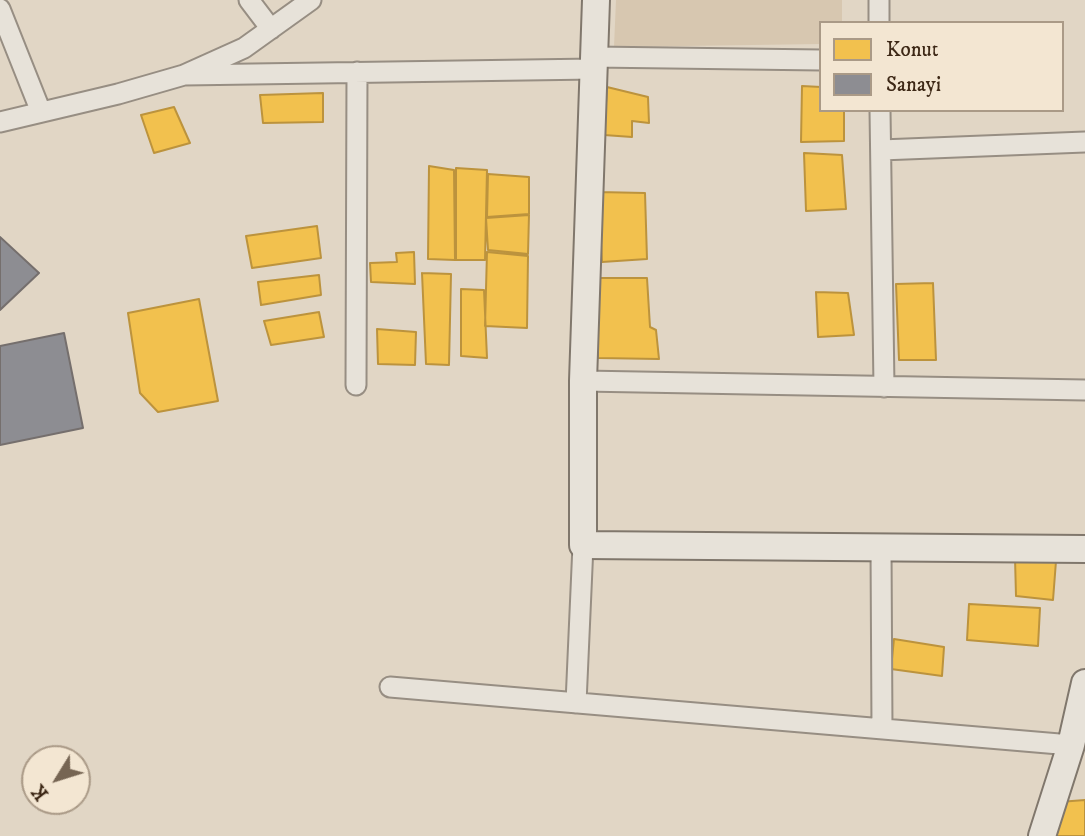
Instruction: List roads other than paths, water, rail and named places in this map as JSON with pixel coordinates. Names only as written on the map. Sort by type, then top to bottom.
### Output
[{"type":"street","points":[[249,0],[271,29]]},
{"type":"street","points":[[0,122],[184,75],[244,48],[311,0]]},
{"type":"street","points":[[576,704],[583,545],[583,381],[596,0]]},
{"type":"street","points":[[879,0],[879,21]]},
{"type":"street","points":[[0,9],[41,112]]},
{"type":"street","points":[[184,75],[594,63],[819,60]]},
{"type":"street","points":[[356,385],[357,72]]},
{"type":"street","points":[[880,112],[884,387]]},
{"type":"street","points":[[881,150],[1085,142]]},
{"type":"street","points":[[583,381],[1085,390]]},
{"type":"street","points":[[583,545],[1085,549]]},
{"type":"street","points":[[881,547],[882,729]]},
{"type":"street","points":[[1042,836],[1071,745],[1085,683]]},
{"type":"street","points":[[390,687],[1071,745]]}]
